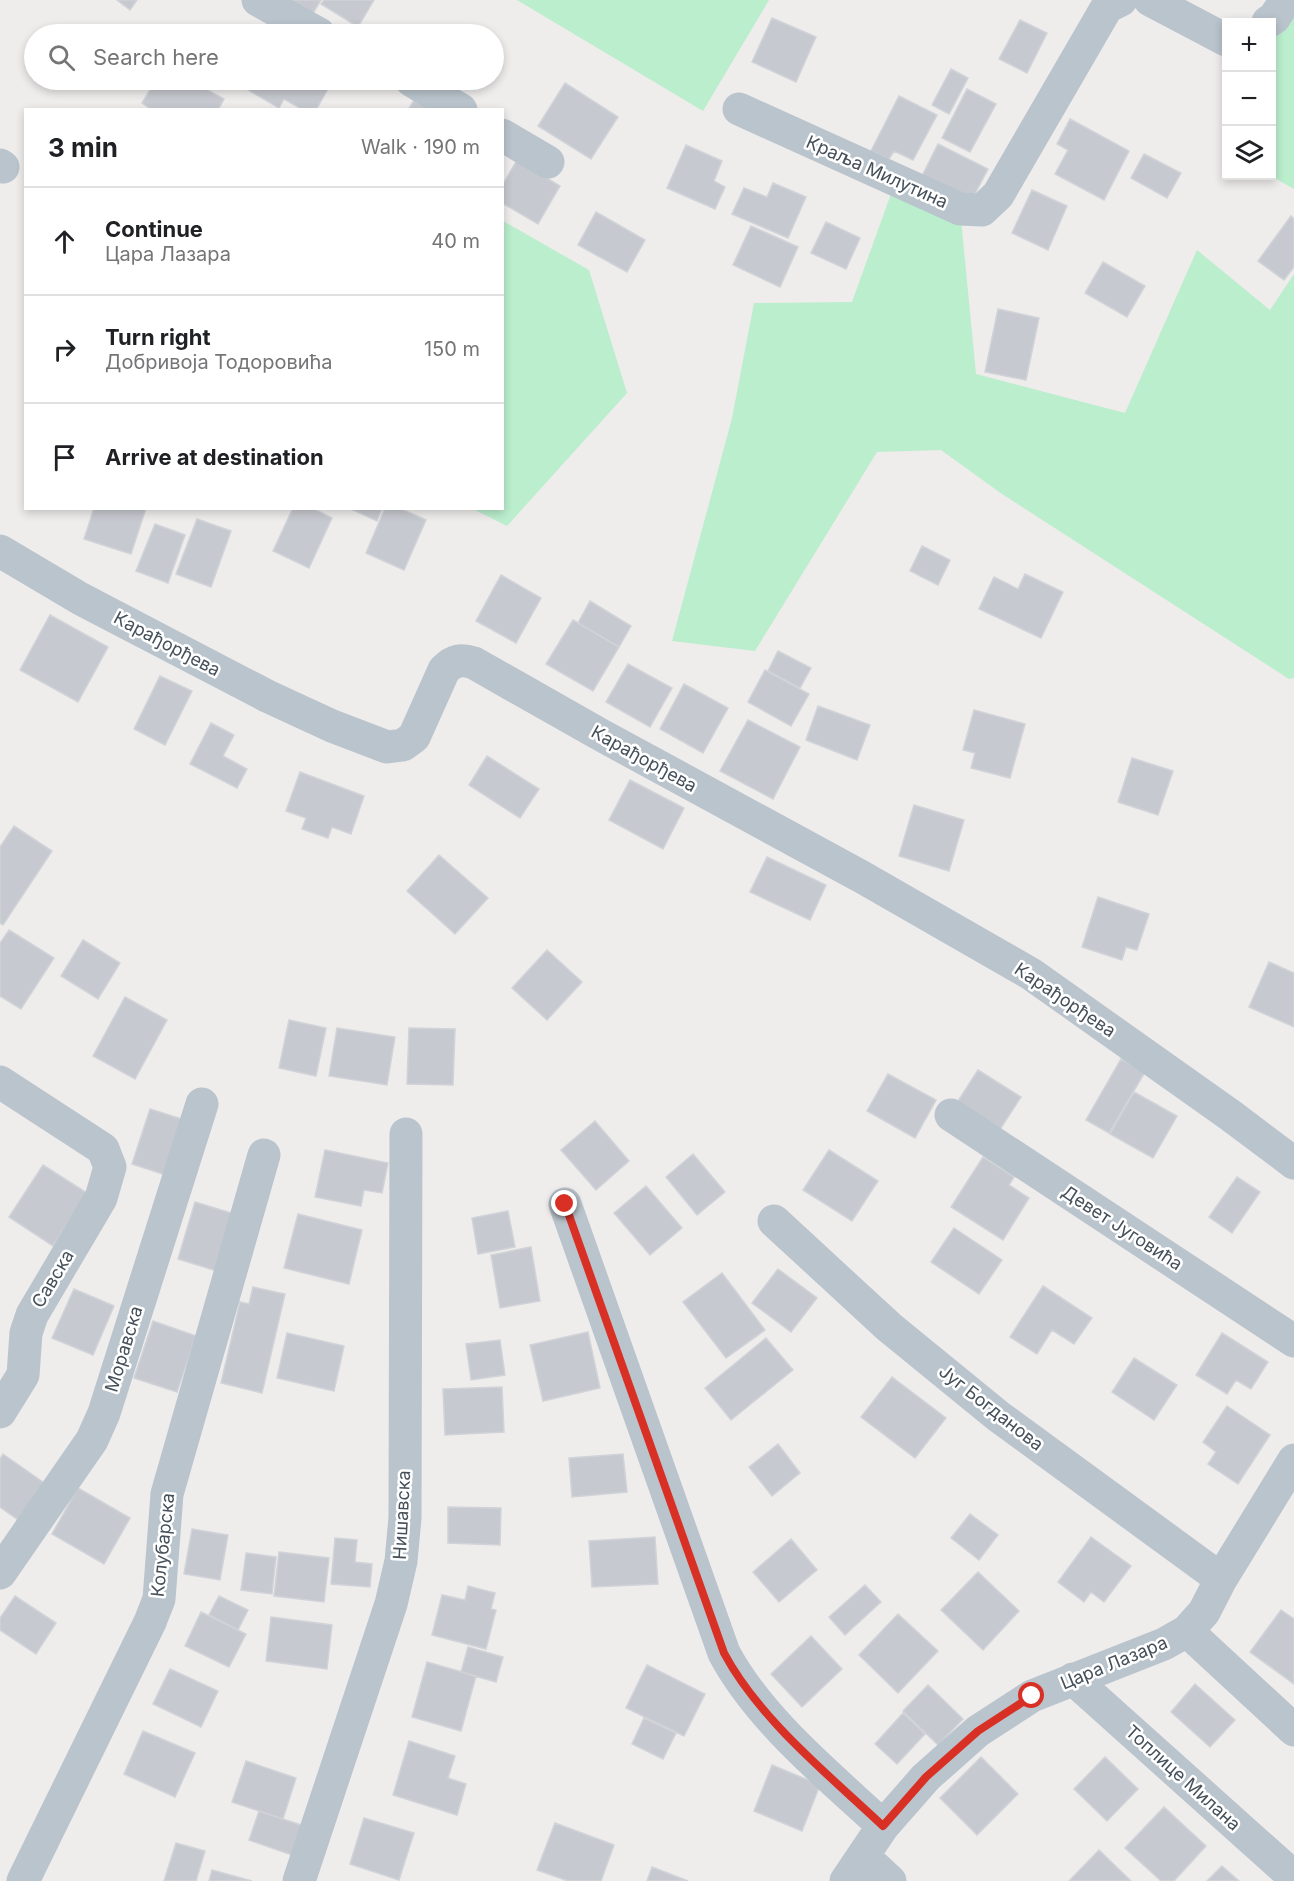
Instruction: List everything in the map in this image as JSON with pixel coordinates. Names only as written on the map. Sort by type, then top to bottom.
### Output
[{"type":"street","points":[[258,0],[301,24]]},
{"type":"street","name":"Краља Милутина","points":[[739,109],[960,209],[982,210],[998,195],[1107,7],[1121,0]]},
{"type":"street","points":[[1150,0],[1222,38]]},
{"type":"street","points":[[1274,18],[1286,0]]},
{"type":"street","points":[[428,90],[458,108]]},
{"type":"street","points":[[504,136],[548,162]]},
{"type":"street","name":"Карађорђева","points":[[0,551],[81,599],[267,696],[332,726],[387,747],[403,745],[414,737],[444,670],[450,663],[457,660],[474,663],[862,877],[1031,974],[1294,1163]]},
{"type":"street","name":"Савска","points":[[0,1082],[103,1149],[110,1167],[105,1190],[32,1315],[26,1333],[23,1375],[0,1412]]},
{"type":"street","name":"Моравска","points":[[0,1574],[92,1440],[100,1422],[202,1104]]},
{"type":"street","name":"Девет Југовића","points":[[951,1115],[1294,1341]]},
{"type":"street","name":"Нишавска","points":[[299,1881],[391,1604],[401,1561],[405,1518],[406,1134]]},
{"type":"street","name":"Колубарска","points":[[23,1881],[150,1622],[159,1599],[167,1494],[264,1155]]},
{"type":"street","points":[[565,1204],[724,1653],[736,1676],[755,1702],[883,1826]]},
{"type":"street","name":"Југ Богданова","points":[[774,1221],[889,1327],[998,1416],[1221,1580]]},
{"type":"street","name":"Цара Лазара","points":[[854,1868],[883,1826],[926,1777],[978,1731],[1032,1696],[1164,1644],[1187,1631],[1204,1612],[1294,1460]]},
{"type":"street","points":[[1187,1631],[1294,1730]]},
{"type":"street","name":"Топлице Милана","points":[[1073,1679],[1294,1877]]},
{"type":"street","points":[[854,1868],[890,1881]]},
{"type":"green space","points":[[517,0],[769,0],[703,111]]},
{"type":"green space","points":[[1294,0],[1294,189],[1276,179],[1276,19]]},
{"type":"green space","points":[[896,180],[960,209],[976,374],[1125,413],[1197,250],[1270,310],[1294,274],[1294,678],[1289,679],[1002,494],[941,450],[877,452],[755,651],[672,641],[732,418],[754,303],[852,302]]},
{"type":"green space","points":[[504,222],[589,270],[627,393],[507,526],[475,510],[504,510]]},
{"type":"building","points":[[117,0],[137,0],[130,10]]},
{"type":"building","points":[[288,0],[321,0],[312,15]]},
{"type":"building","points":[[324,0],[374,0],[360,24],[353,24],[321,4]]},
{"type":"building","points":[[772,18],[816,37],[796,82],[752,62]]},
{"type":"building","points":[[1020,20],[1047,33],[1027,73],[999,59]]},
{"type":"building","points":[[951,69],[968,78],[949,114],[932,105]]},
{"type":"building","points":[[565,83],[618,117],[591,159],[538,126]]},
{"type":"building","points":[[967,89],[996,104],[970,152],[942,138]]},
{"type":"building","points":[[150,90],[208,90],[224,99],[219,108],[149,108],[142,103]]},
{"type":"building","points":[[248,90],[327,90],[317,108],[300,108],[284,99],[279,108]]},
{"type":"building","points":[[899,96],[937,115],[913,160],[894,151],[889,159],[871,151]]},
{"type":"building","points":[[414,100],[427,108],[409,108]]},
{"type":"building","points":[[1070,119],[1129,151],[1104,200],[1055,174],[1068,150],[1057,144]]},
{"type":"building","points":[[938,144],[988,169],[970,203],[921,178]]},
{"type":"building","points":[[686,145],[722,161],[714,181],[725,187],[715,209],[667,188]]},
{"type":"building","points":[[1144,154],[1181,173],[1167,198],[1131,178]]},
{"type":"building","points":[[517,160],[560,186],[538,224],[504,204],[504,183]]},
{"type":"building","points":[[773,183],[806,197],[788,238],[732,214],[744,188],[767,197]]},
{"type":"building","points":[[1032,190],[1067,206],[1048,250],[1012,233]]},
{"type":"building","points":[[596,212],[645,240],[627,272],[578,245]]},
{"type":"building","points":[[1291,216],[1294,219],[1294,267],[1284,280],[1258,261]]},
{"type":"building","points":[[826,222],[860,238],[846,269],[811,253]]},
{"type":"building","points":[[751,226],[798,247],[780,287],[733,265]]},
{"type":"building","points":[[1103,262],[1145,286],[1127,317],[1085,293]]},
{"type":"building","points":[[998,309],[1039,318],[1026,380],[985,372]]},
{"type":"building","points":[[93,510],[145,510],[131,554],[84,539]]},
{"type":"building","points":[[292,510],[316,510],[332,518],[309,568],[273,551]]},
{"type":"building","points":[[353,510],[381,510],[377,521]]},
{"type":"building","points":[[384,510],[404,510],[426,520],[404,570],[366,553]]},
{"type":"building","points":[[197,519],[231,531],[211,587],[176,574]]},
{"type":"building","points":[[155,524],[185,535],[168,583],[136,571]]},
{"type":"building","points":[[922,546],[950,560],[938,585],[910,571]]},
{"type":"building","points":[[1025,574],[1063,592],[1041,638],[979,609],[994,577],[1018,589]]},
{"type":"building","points":[[501,575],[541,598],[516,643],[476,621]]},
{"type":"building","points":[[590,601],[631,626],[619,647],[578,623]]},
{"type":"building","points":[[50,615],[108,647],[78,702],[20,670]]},
{"type":"building","points":[[573,620],[619,647],[593,691],[546,664]]},
{"type":"building","points":[[778,651],[811,668],[800,688],[768,671]]},
{"type":"building","points":[[628,664],[672,688],[650,727],[606,702]]},
{"type":"building","points":[[765,670],[809,694],[791,726],[748,702]]},
{"type":"building","points":[[160,676],[192,691],[165,745],[134,729]]},
{"type":"building","points":[[684,684],[728,708],[703,753],[660,729]]},
{"type":"building","points":[[818,706],[870,725],[857,760],[806,740]]},
{"type":"building","points":[[974,710],[1025,724],[1010,778],[971,768],[975,753],[963,750]]},
{"type":"building","points":[[748,720],[800,747],[773,799],[720,771]]},
{"type":"building","points":[[211,723],[234,735],[223,756],[247,769],[237,788],[190,764]]},
{"type":"building","points":[[487,756],[539,789],[520,818],[469,785]]},
{"type":"building","points":[[1132,758],[1173,771],[1158,815],[1118,802]]},
{"type":"building","points":[[300,772],[364,796],[351,834],[332,827],[328,838],[302,829],[306,818],[286,811]]},
{"type":"building","points":[[630,780],[684,808],[663,849],[609,820]]},
{"type":"building","points":[[914,805],[964,820],[949,871],[899,856]]},
{"type":"building","points":[[14,826],[52,851],[3,925],[0,923],[0,847]]},
{"type":"building","points":[[439,855],[488,898],[455,934],[407,891]]},
{"type":"building","points":[[767,857],[826,885],[810,920],[750,892]]},
{"type":"building","points":[[1098,897],[1149,914],[1137,950],[1126,947],[1122,960],[1082,947]]},
{"type":"building","points":[[9,930],[54,958],[21,1009],[0,996],[0,943]]},
{"type":"building","points":[[83,940],[120,963],[98,999],[61,976]]},
{"type":"building","points":[[547,950],[582,982],[547,1020],[512,988]]},
{"type":"building","points":[[1269,962],[1294,973],[1294,1027],[1249,1007]]},
{"type":"building","points":[[125,997],[167,1020],[135,1079],[93,1056]]},
{"type":"building","points":[[289,1020],[326,1028],[316,1076],[279,1068]]},
{"type":"building","points":[[337,1028],[395,1037],[387,1085],[329,1076]]},
{"type":"building","points":[[409,1028],[455,1029],[453,1085],[407,1084]]},
{"type":"building","points":[[1121,1059],[1145,1072],[1109,1133],[1086,1120]]},
{"type":"building","points":[[978,1070],[1021,1097],[999,1131],[956,1104]]},
{"type":"building","points":[[888,1074],[936,1100],[915,1138],[867,1111]]},
{"type":"building","points":[[1134,1092],[1177,1116],[1153,1158],[1110,1134]]},
{"type":"building","points":[[150,1109],[188,1121],[169,1176],[132,1164]]},
{"type":"building","points":[[595,1121],[629,1161],[596,1190],[561,1150]]},
{"type":"building","points":[[325,1150],[388,1163],[382,1193],[364,1190],[361,1206],[315,1197]]},
{"type":"building","points":[[829,1150],[878,1181],[852,1221],[803,1190]]},
{"type":"building","points":[[693,1154],[725,1192],[697,1215],[666,1177]]},
{"type":"building","points":[[983,1157],[1014,1177],[1009,1185],[1029,1198],[1003,1240],[951,1207]]},
{"type":"building","points":[[43,1165],[87,1193],[53,1246],[9,1217]]},
{"type":"building","points":[[1237,1177],[1260,1192],[1232,1233],[1209,1217]]},
{"type":"building","points":[[646,1186],[682,1228],[650,1255],[614,1213]]},
{"type":"building","points":[[195,1202],[238,1215],[220,1272],[178,1259]]},
{"type":"building","points":[[508,1211],[515,1247],[478,1254],[472,1218]]},
{"type":"building","points":[[298,1214],[362,1230],[349,1284],[284,1268]]},
{"type":"building","points":[[954,1228],[1002,1260],[979,1294],[931,1262]]},
{"type":"building","points":[[531,1247],[540,1301],[500,1308],[491,1255]]},
{"type":"building","points":[[778,1269],[817,1298],[791,1332],[752,1303]]},
{"type":"building","points":[[722,1273],[765,1330],[726,1358],[683,1302]]},
{"type":"building","points":[[1043,1286],[1092,1318],[1074,1344],[1052,1330],[1037,1354],[1010,1337]]},
{"type":"building","points":[[253,1287],[285,1294],[262,1393],[221,1383],[240,1302],[249,1304]]},
{"type":"building","points":[[74,1289],[114,1306],[93,1355],[52,1338]]},
{"type":"building","points":[[153,1321],[196,1336],[177,1392],[134,1378]]},
{"type":"building","points":[[588,1332],[600,1388],[543,1401],[530,1345]]},
{"type":"building","points":[[287,1333],[344,1346],[334,1391],[277,1378]]},
{"type":"building","points":[[1222,1333],[1268,1362],[1251,1389],[1236,1380],[1227,1394],[1196,1375]]},
{"type":"building","points":[[766,1338],[793,1370],[731,1420],[705,1388]]},
{"type":"building","points":[[500,1340],[505,1375],[471,1380],[466,1344]]},
{"type":"building","points":[[1134,1358],[1177,1385],[1154,1420],[1112,1392]]},
{"type":"building","points":[[892,1377],[946,1418],[915,1458],[861,1417]]},
{"type":"building","points":[[502,1387],[504,1432],[445,1435],[443,1389]]},
{"type":"building","points":[[1227,1406],[1270,1435],[1238,1484],[1208,1464],[1216,1452],[1203,1442]]},
{"type":"building","points":[[778,1444],[800,1473],[772,1496],[749,1467]]},
{"type":"building","points":[[3,1454],[47,1485],[21,1522],[0,1507],[0,1459]]},
{"type":"building","points":[[623,1454],[627,1492],[572,1497],[569,1458]]},
{"type":"building","points":[[78,1488],[130,1518],[104,1564],[52,1534]]},
{"type":"building","points":[[448,1507],[501,1508],[500,1545],[448,1543]]},
{"type":"building","points":[[970,1514],[998,1535],[979,1560],[951,1538]]},
{"type":"building","points":[[192,1529],[228,1535],[220,1580],[184,1574]]},
{"type":"building","points":[[655,1537],[658,1584],[592,1587],[589,1541]]},
{"type":"building","points":[[1091,1537],[1131,1566],[1104,1602],[1091,1592],[1084,1602],[1058,1582]]},
{"type":"building","points":[[335,1538],[357,1540],[355,1562],[372,1564],[370,1587],[331,1584]]},
{"type":"building","points":[[791,1539],[817,1570],[779,1602],[753,1572]]},
{"type":"building","points":[[279,1552],[329,1558],[324,1602],[274,1596]]},
{"type":"building","points":[[246,1553],[276,1557],[272,1594],[241,1590]]},
{"type":"building","points":[[978,1572],[1019,1611],[983,1650],[941,1610]]},
{"type":"building","points":[[865,1585],[881,1602],[845,1635],[829,1617]]},
{"type":"building","points":[[468,1586],[495,1593],[491,1609],[496,1610],[486,1649],[432,1635],[442,1595],[465,1600]]},
{"type":"building","points":[[15,1596],[56,1623],[36,1654],[0,1630],[0,1618]]},
{"type":"building","points":[[219,1596],[248,1610],[238,1630],[209,1615]]},
{"type":"building","points":[[1281,1610],[1294,1619],[1294,1684],[1250,1652]]},
{"type":"building","points":[[201,1612],[246,1634],[229,1667],[185,1646]]},
{"type":"building","points":[[898,1614],[938,1651],[898,1693],[859,1655]]},
{"type":"building","points":[[271,1617],[332,1625],[327,1669],[266,1661]]},
{"type":"building","points":[[811,1636],[842,1669],[802,1707],[771,1674]]},
{"type":"building","points":[[468,1647],[503,1657],[496,1682],[461,1672]]},
{"type":"building","points":[[427,1662],[476,1676],[461,1731],[412,1717]]},
{"type":"building","points":[[647,1665],[705,1694],[684,1736],[626,1708]]},
{"type":"building","points":[[170,1669],[218,1691],[201,1727],[153,1704]]},
{"type":"building","points":[[1195,1684],[1235,1720],[1210,1747],[1171,1712]]},
{"type":"building","points":[[928,1685],[963,1719],[938,1745],[903,1711]]},
{"type":"building","points":[[903,1713],[925,1734],[897,1764],[875,1744]]},
{"type":"building","points":[[644,1718],[676,1733],[663,1759],[632,1744]]},
{"type":"building","points":[[143,1731],[195,1753],[175,1797],[124,1774]]},
{"type":"building","points":[[409,1741],[455,1756],[448,1778],[466,1784],[457,1815],[393,1795]]},
{"type":"building","points":[[981,1757],[1018,1794],[977,1835],[940,1798]]},
{"type":"building","points":[[1105,1757],[1138,1789],[1107,1821],[1074,1789]]},
{"type":"building","points":[[246,1761],[296,1778],[283,1819],[232,1802]]},
{"type":"building","points":[[772,1765],[820,1785],[802,1831],[754,1811]]},
{"type":"building","points":[[1164,1807],[1206,1846],[1174,1881],[1161,1881],[1125,1848]]},
{"type":"building","points":[[259,1811],[301,1825],[292,1855],[249,1840]]},
{"type":"building","points":[[364,1818],[414,1833],[399,1880],[350,1864]]},
{"type":"building","points":[[555,1823],[614,1845],[601,1881],[568,1881],[537,1870]]},
{"type":"building","points":[[176,1843],[205,1851],[196,1881],[164,1881]]},
{"type":"building","points":[[1099,1850],[1131,1881],[1069,1881]]},
{"type":"building","points":[[1222,1866],[1239,1881],[1207,1881]]},
{"type":"building","points":[[652,1867],[688,1881],[647,1881]]},
{"type":"building","points":[[212,1870],[252,1881],[209,1881]]},
{"type":"route","points":[[565,1204],[724,1653],[736,1676],[755,1702],[883,1826],[926,1777],[978,1731],[1032,1696]]}]
